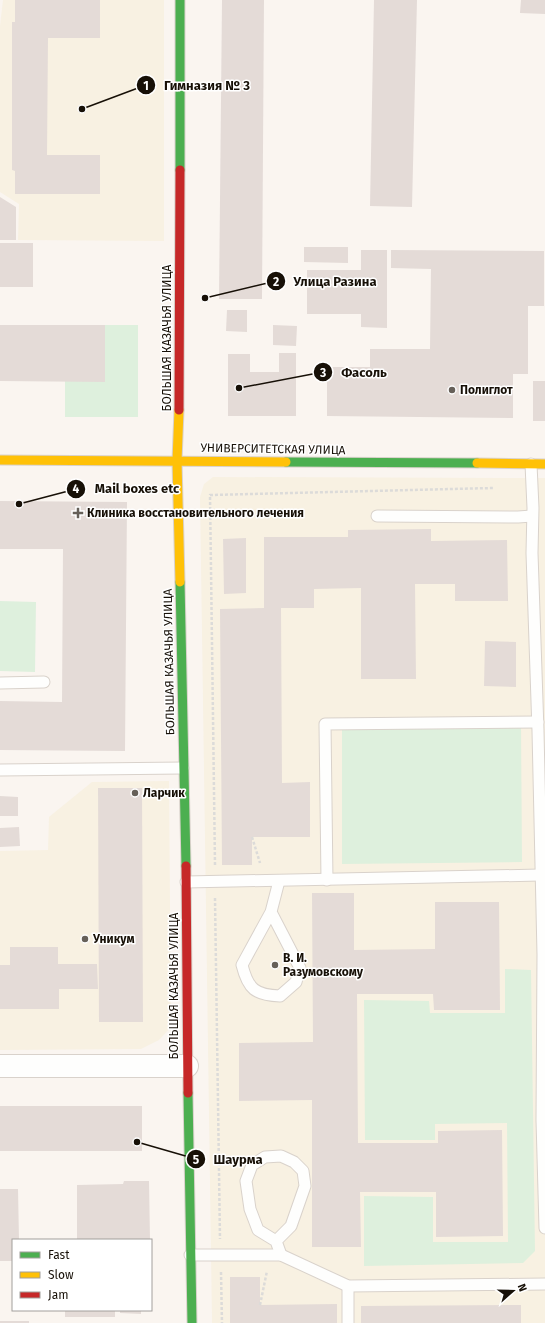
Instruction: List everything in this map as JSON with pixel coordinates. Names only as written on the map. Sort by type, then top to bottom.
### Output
[{"type":"street","name":"БОЛЬШАЯ КАЗАЧЬЯ УЛИЦА","points":[[180,0],[179,418],[177,461],[186,882],[187,1066],[192,1323]]},
{"type":"street","name":"УНИВЕРСИТЕТСКАЯ УЛИЦА","points":[[0,460],[545,464]]},
{"type":"street","points":[[0,1066],[187,1066]]},
{"type":"lane","points":[[531,464],[533,508],[532,560],[540,728],[540,875],[544,954],[545,1228]]},
{"type":"lane","points":[[376,516],[532,516]]},
{"type":"lane","points":[[0,683],[44,682]]},
{"type":"lane","points":[[327,880],[325,724],[540,728]]},
{"type":"lane","points":[[0,770],[184,768]]},
{"type":"lane","points":[[186,882],[222,883],[540,875]]},
{"type":"lane","points":[[271,912],[300,968],[296,982],[280,996],[266,995],[253,990],[245,978],[242,965],[271,912],[279,881]]},
{"type":"lane","points":[[276,1240],[258,1230],[250,1209],[246,1181],[252,1165],[265,1157],[281,1156],[294,1162],[303,1172],[305,1186],[291,1226],[276,1240],[276,1255]]},
{"type":"lane","points":[[190,1255],[276,1255],[348,1286],[545,1284]]},
{"type":"lane","points":[[348,1286],[348,1323]]},
{"type":"path","points":[[222,1323],[210,495],[493,488]]},
{"type":"path","points":[[252,837],[265,881]]},
{"type":"path","points":[[260,1304],[276,1255]]},
{"type":"shaded area","points":[[3,0],[164,0],[164,241],[18,240],[19,204],[0,192],[0,26]]},
{"type":"shaded area","points":[[213,477],[545,478],[545,1323],[212,1323],[200,497],[204,484]]},
{"type":"shaded area","name":"Уникум","points":[[169,781],[171,1027],[159,1040],[141,1049],[0,1050],[0,851],[48,850],[49,817],[92,782]]},
{"type":"green space","points":[[105,325],[138,325],[138,417],[65,417],[65,381]]},
{"type":"green space","points":[[0,601],[36,602],[35,672],[0,671]]},
{"type":"green space","points":[[521,726],[522,862],[342,864],[342,730]]},
{"type":"green space","points":[[505,969],[531,970],[535,1251],[523,1263],[364,1266],[364,1196],[433,1197],[433,1242],[508,1242],[507,1123],[435,1124],[435,1140],[365,1140],[364,1000],[429,1001],[430,1013],[505,1013]]},
{"type":"building","points":[[15,0],[100,0],[100,38],[48,38],[47,155],[100,155],[100,194],[15,194],[15,171],[12,170],[12,22],[15,22]]},
{"type":"building","points":[[222,0],[264,0],[262,299],[219,299]]},
{"type":"building","points":[[374,0],[417,0],[412,207],[370,206]]},
{"type":"building","points":[[521,0],[545,0],[545,14],[520,13]]},
{"type":"building","points":[[0,197],[16,207],[16,240],[0,240]]},
{"type":"building","points":[[0,243],[33,243],[33,287],[0,287]]},
{"type":"building","points":[[304,247],[348,247],[348,263],[304,262]]},
{"type":"building","points":[[361,250],[387,250],[387,328],[361,327],[361,314],[307,314],[307,270],[361,270]]},
{"type":"building","points":[[391,250],[544,251],[544,306],[528,306],[528,374],[513,374],[513,418],[327,416],[327,367],[370,367],[370,349],[430,349],[431,269],[391,268]]},
{"type":"building","points":[[227,310],[247,310],[247,332],[226,331]]},
{"type":"building","points":[[0,325],[105,325],[105,382],[0,381]]},
{"type":"building","points":[[273,325],[297,326],[296,346],[273,345]]},
{"type":"building","points":[[279,353],[296,353],[296,416],[228,416],[228,354],[250,354],[250,372],[279,372]]},
{"type":"building","points":[[533,381],[545,381],[545,421],[533,421]]},
{"type":"building","points":[[0,501],[127,502],[125,751],[0,750],[0,701],[62,702],[63,549],[0,549]]},
{"type":"building","points":[[431,529],[431,541],[507,540],[508,601],[455,601],[455,584],[415,584],[416,679],[361,679],[361,588],[314,589],[314,608],[281,608],[282,783],[310,782],[310,837],[252,837],[252,865],[222,865],[220,609],[264,608],[264,537],[348,537],[348,530]]},
{"type":"building","points":[[246,538],[246,593],[224,594],[223,539]]},
{"type":"building","points":[[485,641],[516,642],[516,687],[484,686]]},
{"type":"building","points":[[98,788],[142,788],[143,1022],[99,1022]]},
{"type":"building","points":[[0,796],[18,797],[18,816],[0,816]]},
{"type":"building","points":[[19,827],[20,846],[0,847],[0,828]]},
{"type":"building","points":[[312,893],[354,893],[354,950],[435,949],[435,902],[499,902],[500,1010],[434,1010],[433,994],[357,994],[358,1143],[438,1143],[438,1131],[502,1130],[503,1236],[436,1237],[436,1192],[360,1192],[361,1247],[312,1247],[312,1100],[239,1101],[239,1043],[313,1042]]},
{"type":"building","points":[[10,947],[58,947],[58,964],[97,964],[98,989],[59,989],[59,1009],[0,1009],[0,965],[10,965]]},
{"type":"building","points":[[0,1106],[142,1106],[142,1151],[0,1151]]},
{"type":"building","points":[[124,1181],[149,1181],[150,1239],[77,1239],[77,1185],[123,1184]]},
{"type":"building","points":[[0,1189],[18,1189],[19,1239],[12,1239],[12,1261],[0,1261]]},
{"type":"building","points":[[230,1277],[260,1277],[260,1305],[337,1304],[337,1323],[230,1323]]},
{"type":"building","points":[[521,1305],[521,1323],[361,1323],[361,1306]]},
{"type":"building","points":[[65,1311],[115,1311],[115,1317],[65,1317]]},
{"type":"building","points":[[120,1311],[141,1311],[141,1314],[120,1313]]},
{"type":"building","points":[[0,1321],[29,1321],[29,1323],[0,1323]]},
{"type":"traffic: fast","points":[[180,0],[180,170]]},
{"type":"traffic: fast","points":[[286,462],[477,463]]},
{"type":"traffic: fast","points":[[180,582],[186,866]]},
{"type":"traffic: fast","points":[[188,1093],[192,1323]]},
{"type":"traffic: slow","points":[[179,410],[177,461],[180,582]]},
{"type":"traffic: slow","points":[[0,460],[286,462]]},
{"type":"traffic: slow","points":[[477,463],[545,464]]},
{"type":"traffic: jam","points":[[179,410],[180,170]]},
{"type":"traffic: jam","points":[[186,866],[188,1093]]},
{"type":"place","name":"Гимназия № 3","points":[[82,109]]},
{"type":"place","name":"Улица Разина","points":[[205,298]]},
{"type":"place","name":"Фасоль","points":[[239,388]]},
{"type":"place","name":"Полиглот","points":[[452,390]]},
{"type":"place","name":"Mail boxes etc","points":[[19,504]]},
{"type":"place","name":"Клиника восстановительного лечения","points":[[78,513]]},
{"type":"place","name":"Ларчик","points":[[135,793]]},
{"type":"place","name":"Уникум","points":[[85,939]]},
{"type":"place","name":"В. И. Разумовскому","points":[[275,965]]},
{"type":"place","name":"Шаурма","points":[[137,1142]]}]
